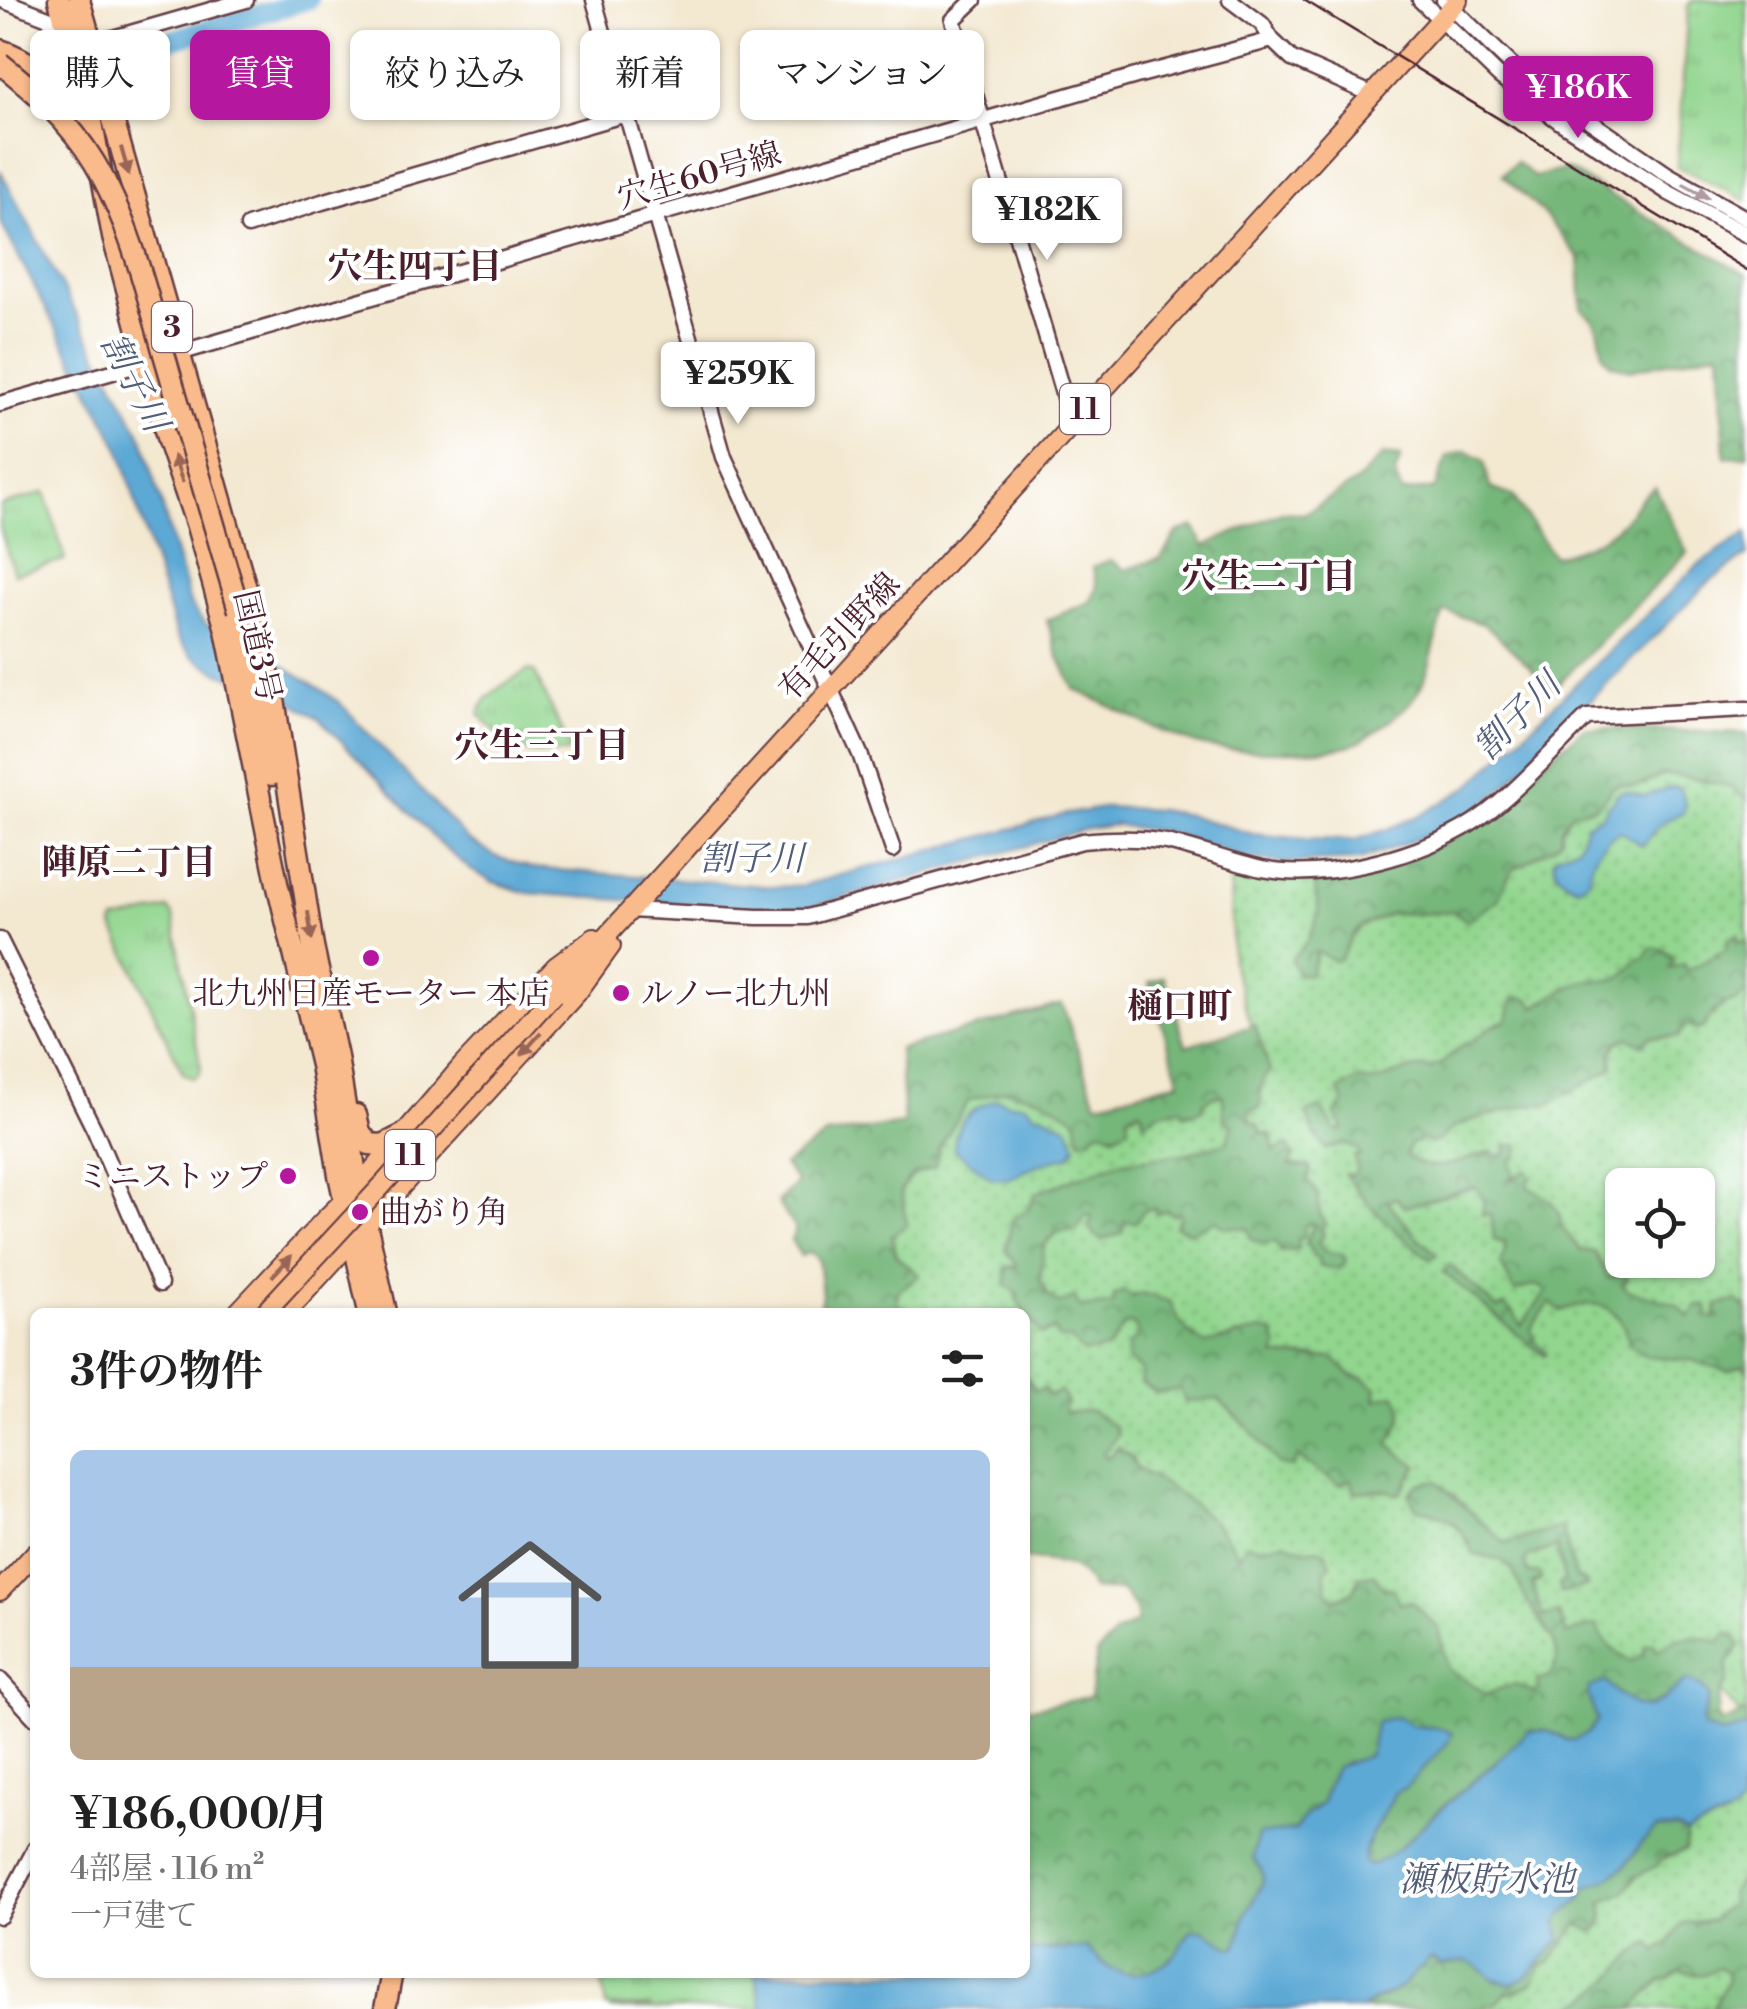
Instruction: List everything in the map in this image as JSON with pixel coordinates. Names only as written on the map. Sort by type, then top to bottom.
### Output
[{"type":"highway","name":"国道3号","points":[[59,0],[94,127],[113,237],[168,441],[236,621],[236,681],[277,883],[351,1194],[366,1224],[385,1308]]},
{"type":"highway","name":"国道3号","points":[[79,0],[88,30]]},
{"type":"highway","name":"3","points":[[5,45],[41,73],[66,102],[103,192]]},
{"type":"highway","name":"3","points":[[0,63],[52,107],[74,132],[110,192],[144,284],[236,621],[265,696]]},
{"type":"highway","name":"国道3号","points":[[113,120],[264,654],[265,696],[337,1056],[352,1243],[368,1308]]},
{"type":"highway","points":[[337,1056],[366,1142],[383,1145],[404,1134]]},
{"type":"highway","points":[[372,2009],[378,1978]]},
{"type":"highway","points":[[385,2009],[391,1978]]},
{"type":"main road","name":"有毛引野線","points":[[268,1308],[1448,6]]},
{"type":"main road","points":[[242,1308],[351,1194],[462,1066],[556,966],[635,905]]},
{"type":"main road","points":[[291,1308],[577,992],[616,939],[635,905]]},
{"type":"main road","points":[[0,1591],[30,1558]]},
{"type":"street","points":[[2,0],[72,30]]},
{"type":"street","points":[[141,30],[246,0]]},
{"type":"street","points":[[594,0],[602,30]]},
{"type":"street","points":[[974,0],[953,20],[1038,312],[1074,420]]},
{"type":"street","points":[[1230,0],[1262,24],[1292,59],[1372,94]]},
{"type":"street","points":[[1420,0],[1448,6],[1534,84],[1651,164],[1747,219]]},
{"type":"street","points":[[1448,6],[1499,76],[1560,122],[1669,193],[1747,235]]},
{"type":"street","name":"穴生60号線","points":[[0,404],[1272,40]]},
{"type":"street","points":[[248,226],[605,120]]},
{"type":"street","points":[[628,120],[724,456],[860,754],[892,850]]},
{"type":"street","points":[[635,905],[807,917],[1082,841],[1116,837],[1169,843],[1266,870],[1316,872],[1354,867],[1394,857],[1463,828],[1512,790],[1587,717],[1747,710]]},
{"type":"street","points":[[0,940],[95,1131],[160,1284]]},
{"type":"street","points":[[0,1680],[30,1713]]},
{"type":"street","points":[[0,1916],[30,1859]]},
{"type":"green space","points":[[1693,0],[1747,0],[1747,201],[1677,166],[1688,5]]},
{"type":"green space","points":[[1516,162],[1534,177],[1567,169],[1747,275],[1747,456],[1725,457],[1720,351],[1629,370],[1611,364],[1603,355],[1599,332],[1582,309],[1579,258],[1544,214],[1502,175]]},
{"type":"green space","points":[[1466,451],[1484,461],[1490,488],[1513,496],[1553,556],[1582,548],[1608,534],[1655,487],[1687,553],[1553,689],[1486,625],[1444,611],[1427,672],[1413,699],[1379,729],[1341,747],[1278,751],[1200,745],[1152,727],[1074,689],[1047,620],[1090,602],[1097,587],[1093,567],[1111,560],[1125,570],[1161,558],[1177,533],[1194,526],[1204,546],[1282,512],[1304,514],[1357,481],[1383,455],[1401,457],[1395,474],[1402,493],[1435,488],[1447,457]]},
{"type":"green space","points":[[45,492],[65,560],[14,574],[0,528],[0,506]]},
{"type":"green space","points":[[529,670],[535,673],[570,748],[567,753],[533,753],[509,746],[479,714],[492,693]]},
{"type":"green space","points":[[1584,728],[1747,733],[1747,800],[1728,786],[1670,775],[1639,785],[1612,787],[1597,805],[1573,811],[1555,845],[1511,871],[1497,901],[1467,921],[1454,911],[1392,913],[1362,926],[1341,958],[1335,961],[1317,952],[1310,974],[1298,974],[1291,960],[1308,940],[1319,914],[1314,880],[1377,868],[1456,838]]},
{"type":"green space","points":[[1747,733],[1747,1720],[1720,1692],[1487,1729],[1030,1415],[1030,1308],[889,1308],[875,1201],[911,1162],[899,1049],[1062,1004],[1096,1103],[1261,1060],[1232,963],[1230,870],[1263,879],[1314,880],[1377,868]]},
{"type":"green space","points":[[168,909],[173,915],[201,1069],[192,1078],[183,1073],[113,926],[115,921]]},
{"type":"green space","points":[[1738,935],[1737,942],[1747,941],[1747,993],[1734,1002],[1723,1003],[1704,1027],[1696,1030],[1685,1026],[1678,1037],[1650,1037],[1643,1044],[1628,1038],[1618,1042],[1611,1053],[1613,1068],[1549,1104],[1526,1105],[1469,1121],[1451,1129],[1440,1140],[1431,1143],[1424,1139],[1410,1144],[1406,1155],[1415,1162],[1436,1166],[1492,1151],[1500,1157],[1507,1151],[1505,1146],[1519,1145],[1517,1157],[1511,1161],[1514,1174],[1509,1181],[1527,1170],[1531,1177],[1527,1186],[1551,1202],[1561,1227],[1581,1250],[1595,1252],[1605,1278],[1628,1278],[1622,1284],[1626,1290],[1676,1304],[1689,1317],[1697,1306],[1707,1306],[1708,1317],[1716,1318],[1717,1305],[1737,1301],[1747,1309],[1747,1371],[1743,1365],[1728,1371],[1691,1360],[1647,1357],[1630,1346],[1613,1312],[1596,1305],[1560,1311],[1550,1303],[1531,1328],[1534,1340],[1546,1353],[1544,1356],[1443,1272],[1450,1265],[1497,1308],[1504,1305],[1513,1312],[1521,1326],[1547,1291],[1537,1285],[1515,1291],[1501,1265],[1505,1243],[1494,1240],[1491,1214],[1482,1215],[1483,1200],[1475,1187],[1404,1207],[1396,1198],[1387,1201],[1437,1254],[1431,1260],[1385,1220],[1345,1174],[1354,1175],[1354,1156],[1360,1156],[1358,1149],[1345,1144],[1326,1149],[1314,1133],[1306,1113],[1321,1108],[1337,1132],[1343,1129],[1335,1113],[1344,1104],[1339,1090],[1359,1080],[1381,1080],[1413,1068],[1441,1064],[1464,1044],[1507,1020],[1513,999],[1529,999],[1535,1007],[1578,983],[1615,979],[1636,960],[1645,958],[1651,948],[1672,956],[1670,968],[1684,964],[1687,971],[1727,949],[1728,939]]},
{"type":"green space","points":[[1164,977],[1186,1046],[1255,1025],[1270,1072],[1262,1084],[1260,1108],[1249,1111],[1249,1121],[1257,1124],[1263,1134],[1273,1137],[1274,1151],[1288,1145],[1293,1157],[1290,1165],[1310,1167],[1307,1179],[1318,1195],[1325,1223],[1318,1243],[1325,1251],[1346,1259],[1341,1268],[1319,1266],[1306,1240],[1314,1226],[1310,1223],[1298,1239],[1299,1249],[1281,1252],[1275,1241],[1264,1244],[1251,1239],[1248,1228],[1223,1227],[1216,1220],[1190,1232],[1175,1226],[1181,1216],[1179,1212],[1156,1213],[1155,1208],[1144,1210],[1136,1222],[1124,1221],[1122,1233],[1101,1240],[1089,1228],[1092,1216],[1086,1215],[1076,1230],[1057,1232],[1044,1245],[1040,1281],[1059,1304],[1074,1298],[1081,1308],[1113,1304],[1114,1295],[1124,1291],[1133,1297],[1142,1293],[1171,1302],[1184,1327],[1205,1344],[1261,1330],[1273,1332],[1278,1348],[1275,1356],[1333,1358],[1352,1376],[1377,1388],[1375,1400],[1395,1394],[1402,1414],[1388,1444],[1417,1466],[1400,1494],[1384,1490],[1355,1492],[1350,1479],[1339,1485],[1298,1457],[1292,1467],[1278,1464],[1250,1429],[1218,1399],[1185,1402],[1180,1389],[1157,1393],[1141,1383],[1141,1370],[1128,1361],[1128,1346],[1138,1332],[1133,1324],[1124,1325],[1108,1349],[1083,1353],[1071,1339],[1059,1339],[1054,1329],[1041,1335],[1030,1319],[1030,1308],[1022,1308],[1016,1299],[1018,1293],[1006,1285],[1006,1268],[1017,1265],[1006,1250],[1012,1220],[1028,1209],[1036,1193],[1116,1163],[1189,1153],[1226,1143],[1233,1124],[1224,1120],[1223,1096],[1213,1096],[1203,1103],[1204,1109],[1184,1115],[1181,1108],[1158,1113],[1144,1123],[1141,1110],[1128,1115],[1129,1128],[1113,1135],[1102,1129],[1089,1139],[1080,1140],[1076,1118],[1041,1098],[1006,1090],[969,1100],[939,1148],[935,1167],[914,1174],[901,1190],[907,1225],[892,1235],[897,1257],[920,1275],[898,1291],[897,1304],[903,1308],[820,1308],[818,1259],[810,1252],[801,1256],[791,1240],[796,1230],[777,1202],[797,1183],[784,1165],[826,1135],[904,1124],[899,1049],[1062,1004],[1096,1103],[1180,1082],[1149,983]]},
{"type":"green space","points":[[1030,1383],[1035,1391],[1044,1388],[1049,1396],[1061,1391],[1067,1403],[1063,1407],[1066,1413],[1090,1410],[1115,1427],[1117,1436],[1102,1454],[1107,1458],[1118,1447],[1131,1457],[1135,1466],[1207,1516],[1239,1556],[1246,1544],[1263,1547],[1284,1542],[1306,1550],[1316,1548],[1326,1553],[1331,1564],[1325,1571],[1327,1590],[1334,1600],[1354,1591],[1359,1576],[1374,1574],[1384,1588],[1394,1589],[1400,1603],[1411,1601],[1438,1628],[1448,1669],[1487,1694],[1515,1684],[1532,1692],[1538,1690],[1537,1680],[1548,1678],[1555,1667],[1558,1655],[1553,1640],[1524,1596],[1512,1569],[1501,1560],[1473,1553],[1458,1527],[1445,1517],[1416,1508],[1409,1495],[1421,1484],[1437,1481],[1505,1543],[1562,1527],[1576,1578],[1587,1586],[1561,1593],[1559,1584],[1564,1581],[1557,1547],[1529,1556],[1525,1562],[1528,1572],[1540,1574],[1541,1580],[1532,1584],[1543,1617],[1559,1613],[1566,1634],[1597,1625],[1610,1647],[1632,1661],[1643,1655],[1645,1646],[1654,1643],[1657,1651],[1687,1638],[1719,1642],[1728,1633],[1740,1645],[1728,1663],[1717,1716],[1723,1723],[1743,1713],[1747,1715],[1747,1727],[1723,1734],[1703,1728],[1708,1693],[1686,1681],[1647,1706],[1629,1702],[1607,1683],[1594,1709],[1597,1720],[1588,1733],[1567,1740],[1548,1731],[1528,1731],[1399,1848],[1369,1866],[1364,1862],[1368,1843],[1395,1792],[1405,1788],[1448,1742],[1440,1728],[1414,1726],[1396,1717],[1378,1721],[1368,1756],[1345,1763],[1322,1802],[1295,1830],[1257,1838],[1253,1859],[1263,1879],[1246,1914],[1237,1947],[1232,1949],[1203,1930],[1162,1965],[1150,1971],[1124,1974],[1111,1969],[1087,1948],[1030,1951],[1030,1708],[1090,1697],[1097,1653],[1116,1633],[1137,1622],[1136,1610],[1122,1591],[1092,1589],[1073,1568],[1030,1560]]},
{"type":"green space","points":[[1747,1780],[1747,1995],[1739,2009],[1448,2009],[1695,1828],[1723,1819],[1741,1806],[1740,1792]]},
{"type":"green space","points":[[1666,1827],[1687,1834],[1685,1850],[1661,1859],[1658,1865],[1637,1876],[1623,1893],[1601,1902],[1601,1925],[1594,1932],[1578,1924],[1533,1982],[1518,1991],[1505,1994],[1496,2004],[1487,2004],[1483,2009],[1361,2009],[1395,1991],[1432,1958],[1447,1964],[1470,1962],[1493,1978],[1513,1984],[1529,1974],[1560,1939],[1557,1922],[1580,1900],[1587,1887],[1625,1866],[1644,1840],[1656,1829]]},
{"type":"green space","points":[[1747,1871],[1747,2009],[1712,2009],[1728,1979],[1727,1972],[1718,1967],[1705,1974],[1682,1972],[1661,1980],[1632,2009],[1568,2009],[1602,1987],[1645,1945],[1650,1943],[1657,1951],[1669,1943],[1682,1923],[1714,1920],[1721,1910],[1731,1906],[1730,1893]]},
{"type":"green space","points":[[601,1978],[757,1978],[762,2009],[610,2009],[651,2006],[606,2007]]},
{"type":"water","points":[[0,170],[143,439],[190,603],[197,615],[223,636],[285,667],[340,703],[468,840],[497,857],[532,868],[778,887],[804,885],[1062,815],[1108,807],[1188,815],[1253,834],[1355,840],[1421,815],[1470,786],[1697,566],[1747,533],[1747,555],[1708,583],[1496,795],[1434,833],[1360,860],[1284,863],[1245,859],[1172,833],[1115,825],[1087,829],[804,909],[528,893],[471,870],[439,843],[320,719],[289,700],[216,671],[192,656],[177,637],[119,448],[0,221]]},
{"type":"water","points":[[1680,788],[1685,803],[1683,813],[1664,821],[1642,846],[1620,831],[1598,851],[1590,879],[1578,887],[1559,874],[1553,860],[1578,846],[1587,823],[1602,816],[1617,794],[1624,791],[1644,796]]},
{"type":"water","points":[[998,1099],[1025,1104],[1035,1114],[1069,1127],[1076,1147],[1069,1156],[1008,1179],[991,1178],[954,1149],[958,1130],[967,1116]]},
{"type":"water","name":"瀬板貯水池","points":[[1686,1681],[1693,1682],[1709,1697],[1703,1728],[1723,1734],[1747,1727],[1747,1780],[1740,1792],[1741,1806],[1687,1834],[1676,1828],[1656,1829],[1625,1866],[1587,1887],[1580,1900],[1561,1915],[1557,1922],[1561,1939],[1529,1974],[1513,1984],[1493,1979],[1467,1961],[1441,1965],[1432,1958],[1403,1985],[1361,2009],[762,2009],[757,1978],[1030,1978],[1030,1951],[1087,1948],[1112,1969],[1135,1974],[1166,1962],[1191,1930],[1203,1930],[1236,1947],[1263,1879],[1253,1859],[1258,1835],[1295,1830],[1322,1802],[1336,1767],[1368,1756],[1377,1721],[1396,1717],[1414,1726],[1452,1733],[1405,1788],[1395,1792],[1368,1844],[1364,1862],[1369,1866],[1399,1848],[1528,1731],[1548,1731],[1567,1740],[1588,1733],[1597,1720],[1589,1688],[1607,1683],[1618,1695],[1647,1708]]},
{"type":"waterway","points":[[170,40],[308,0]]},
{"type":"tram line","points":[[1304,0],[1747,270]]},
{"type":"place","name":"北九州日産モーター 本店","points":[[371,958]]},
{"type":"place","name":"ルノー北九州","points":[[621,993]]},
{"type":"place","name":"ミニストップ","points":[[288,1176]]},
{"type":"place","name":"曲がり角","points":[[360,1212]]},
{"type":"district","name":"穴生四丁目","points":[[415,266]]},
{"type":"district","name":"穴生二丁目","points":[[1269,576]]},
{"type":"district","name":"穴生三丁目","points":[[542,745]]},
{"type":"district","name":"陣原二丁目","points":[[129,862]]},
{"type":"district","name":"樋口町","points":[[1180,1006]]},
{"type":"water label","name":"割子川","points":[[135,382]]},
{"type":"water label","name":"割子川","points":[[1517,716]]},
{"type":"water label","name":"割子川","points":[[752,858]]}]
